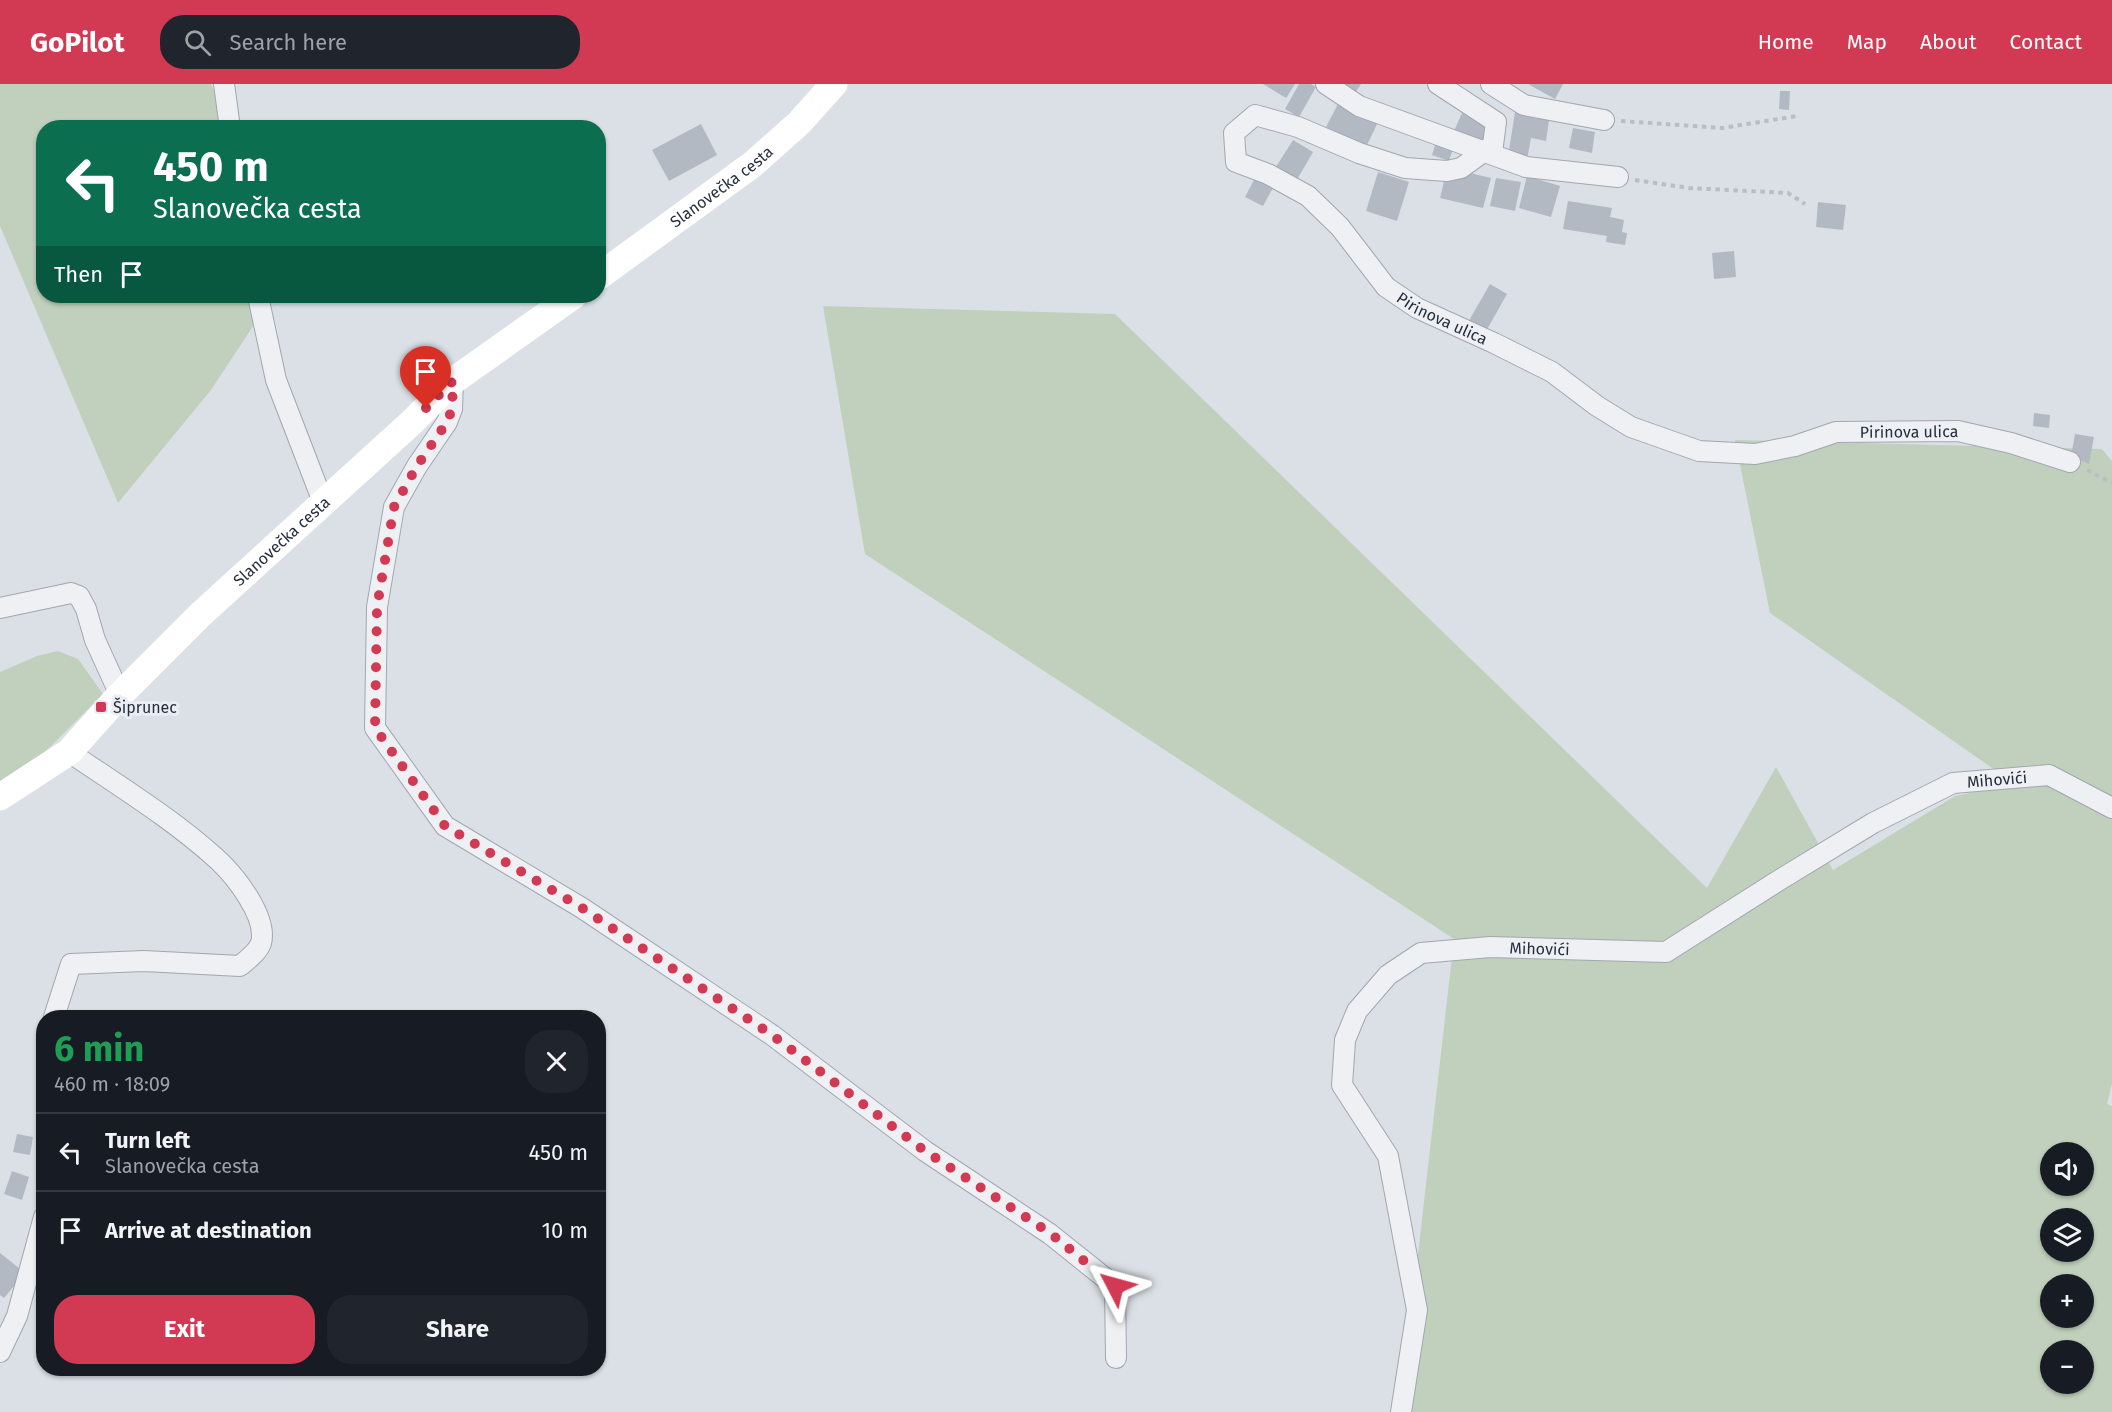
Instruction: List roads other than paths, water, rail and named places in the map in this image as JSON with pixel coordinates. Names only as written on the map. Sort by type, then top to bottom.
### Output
[{"type":"street","points":[[224,84],[229,120]]},
{"type":"street","name":"Slanovečka cesta","points":[[606,271],[753,164],[799,123],[834,84]]},
{"type":"street","points":[[1326,84],[1359,106],[1526,167],[1618,177]]},
{"type":"street","name":"Pirinova ulica","points":[[1438,84],[1496,122],[1493,145],[1461,168],[1447,171],[1405,168],[1359,153],[1298,127],[1255,115],[1234,134],[1236,162],[1268,174],[1308,196],[1340,227],[1386,287],[1417,308],[1551,372],[1597,406],[1631,427],[1698,451],[1755,454],[1795,446],[1836,432],[1958,431],[2011,443],[2070,462]]},
{"type":"street","points":[[1491,84],[1524,105],[1604,120]]},
{"type":"street","points":[[260,303],[276,380],[323,502]]},
{"type":"street","name":"Slanovečka cesta","points":[[0,797],[69,752],[120,695],[200,615],[412,422],[453,381],[563,303]]},
{"type":"street","points":[[453,381],[452,409],[447,422],[417,466],[394,507],[377,607],[375,728],[445,826],[582,908],[772,1035],[925,1151],[1050,1233],[1115,1286],[1116,1358]]},
{"type":"street","points":[[0,608],[71,592],[79,596],[86,609],[94,640],[120,695]]},
{"type":"street","points":[[56,1010],[71,964],[144,962],[240,966],[261,943],[261,928],[256,911],[242,888],[219,860],[168,820],[69,752]]},
{"type":"street","name":"Mihovići","points":[[1401,1412],[1417,1310],[1388,1156],[1342,1085],[1345,1040],[1357,1011],[1388,975],[1421,953],[1490,947],[1666,952],[1873,823],[1953,783],[2049,775],[2112,808]]},
{"type":"street","points":[[0,1352],[17,1316],[36,1246]]},
{"type":"place","name":"Šiprunec","points":[[101,707]]}]
